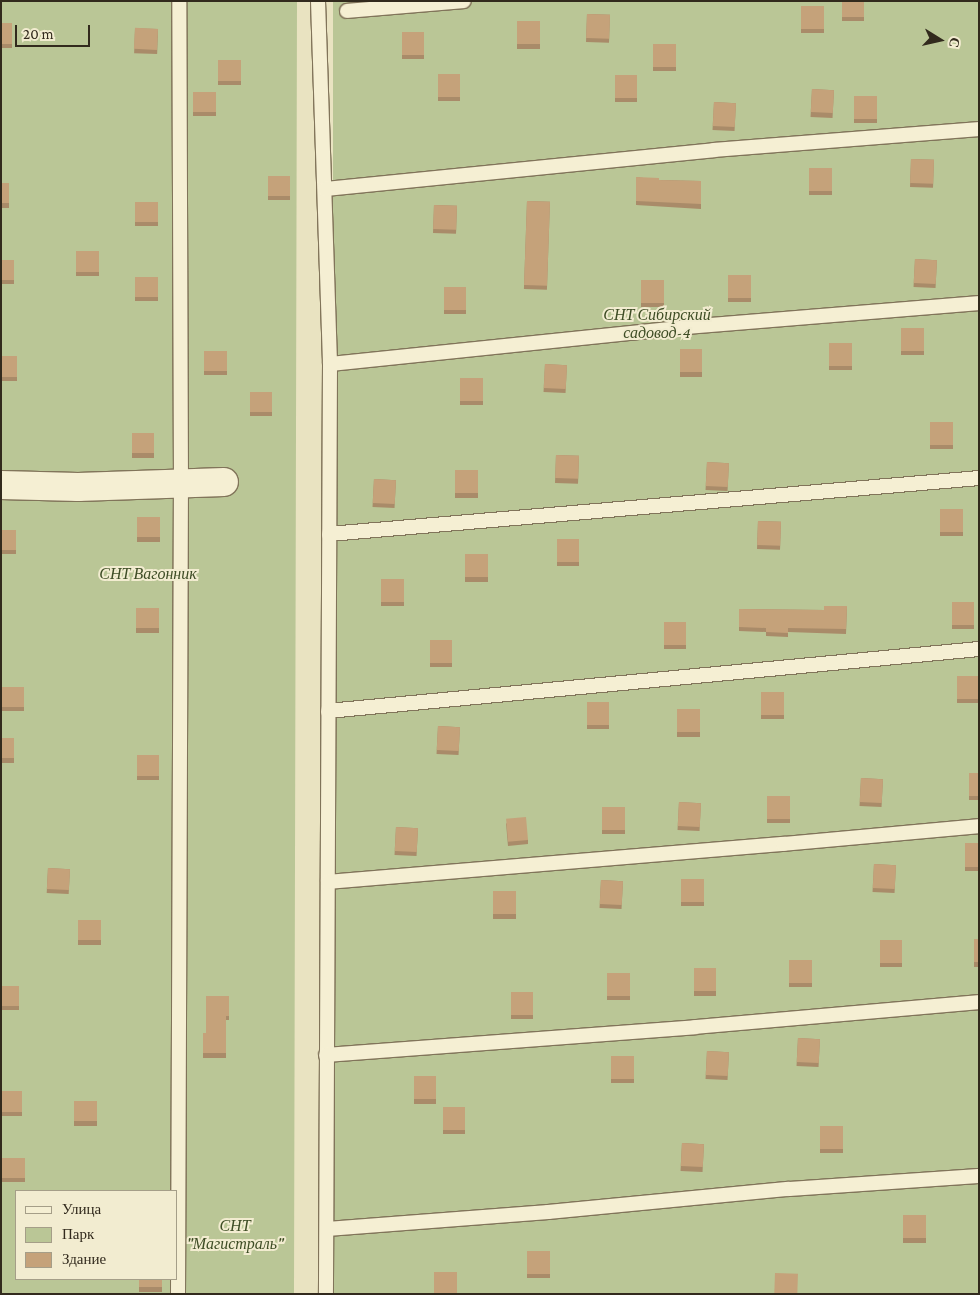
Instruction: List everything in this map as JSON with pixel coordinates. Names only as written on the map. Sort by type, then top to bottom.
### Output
[{"type":"street","points":[[1,485],[78,487],[224,482]]},
{"type":"lane","points":[[178,1294],[181,484],[179,1]]},
{"type":"lane","points":[[318,1],[330,364],[326,1294]]},
{"type":"lane","points":[[347,11],[464,1]]},
{"type":"lane","points":[[325,189],[714,150],[979,129]]},
{"type":"lane","points":[[330,364],[687,327],[979,303]]},
{"type":"lane","points":[[329,534],[979,478]]},
{"type":"lane","points":[[328,711],[979,649]]},
{"type":"lane","points":[[328,882],[979,826]]},
{"type":"lane","points":[[326,1055],[695,1027],[979,1002]]},
{"type":"lane","points":[[327,1229],[548,1212],[789,1189],[979,1176]]},
{"type":"green space","name":"СНТ Вагонник","points":[[1,1],[297,1],[294,1294],[1,1294]]},
{"type":"green space","name":"СНТ Сибирский садовод-4","points":[[333,1],[979,1],[979,1294],[333,1294]]},
{"type":"building","points":[[842,1],[864,1],[864,17],[842,17]]},
{"type":"building","points":[[801,6],[824,6],[824,29],[801,29]]},
{"type":"building","points":[[587,14],[610,15],[609,39],[586,38]]},
{"type":"building","points":[[517,21],[540,21],[540,44],[517,44]]},
{"type":"building","points":[[1,23],[12,23],[12,44],[1,44]]},
{"type":"building","points":[[135,28],[158,29],[157,50],[134,49]]},
{"type":"building","points":[[402,32],[424,32],[424,55],[402,55]]},
{"type":"building","points":[[653,44],[676,44],[676,67],[653,67]]},
{"type":"building","points":[[218,60],[241,60],[241,81],[218,81]]},
{"type":"building","points":[[438,74],[460,74],[460,97],[438,97]]},
{"type":"building","points":[[615,75],[637,75],[637,98],[615,98]]},
{"type":"building","points":[[812,89],[834,90],[833,113],[811,112]]},
{"type":"building","points":[[193,92],[216,92],[216,112],[193,112]]},
{"type":"building","points":[[854,96],[877,96],[877,119],[854,119]]},
{"type":"building","points":[[714,102],[736,103],[735,127],[713,126]]},
{"type":"building","points":[[911,159],[934,160],[933,184],[910,183]]},
{"type":"building","points":[[809,168],[832,168],[832,191],[809,191]]},
{"type":"building","points":[[268,176],[290,176],[290,196],[268,196]]},
{"type":"building","points":[[636,177],[659,178],[659,180],[701,181],[701,204],[636,201]]},
{"type":"building","points":[[1,183],[9,183],[9,203],[1,203]]},
{"type":"building","points":[[527,201],[550,202],[547,286],[524,285]]},
{"type":"building","points":[[135,202],[158,202],[158,222],[135,222]]},
{"type":"building","points":[[434,205],[457,206],[456,230],[433,229]]},
{"type":"building","points":[[76,251],[99,251],[99,272],[76,272]]},
{"type":"building","points":[[915,259],[937,260],[936,284],[914,283]]},
{"type":"building","points":[[1,260],[14,260],[14,280],[1,280]]},
{"type":"building","points":[[728,275],[751,275],[751,298],[728,298]]},
{"type":"building","points":[[135,277],[158,277],[158,297],[135,297]]},
{"type":"building","points":[[641,280],[664,280],[664,303],[641,303]]},
{"type":"building","points":[[444,287],[466,287],[466,310],[444,310]]},
{"type":"building","points":[[901,328],[924,328],[924,351],[901,351]]},
{"type":"building","points":[[829,343],[852,343],[852,366],[829,366]]},
{"type":"building","points":[[680,349],[702,349],[702,372],[680,372]]},
{"type":"building","points":[[204,351],[227,351],[227,371],[204,371]]},
{"type":"building","points":[[1,356],[17,356],[17,377],[1,377]]},
{"type":"building","points":[[545,364],[567,365],[566,389],[544,388]]},
{"type":"building","points":[[460,378],[483,378],[483,401],[460,401]]},
{"type":"building","points":[[250,392],[272,392],[272,412],[250,412]]},
{"type":"building","points":[[930,422],[953,422],[953,445],[930,445]]},
{"type":"building","points":[[132,433],[154,433],[154,453],[132,453]]},
{"type":"building","points":[[556,455],[579,456],[578,479],[555,478]]},
{"type":"building","points":[[707,462],[729,463],[728,487],[706,486]]},
{"type":"building","points":[[455,470],[478,470],[478,493],[455,493]]},
{"type":"building","points":[[374,479],[396,480],[395,504],[373,503]]},
{"type":"building","points":[[940,509],[963,509],[963,532],[940,532]]},
{"type":"building","points":[[137,517],[160,517],[160,537],[137,537]]},
{"type":"building","points":[[758,521],[781,522],[780,546],[757,545]]},
{"type":"building","points":[[1,530],[16,530],[16,550],[1,550]]},
{"type":"building","points":[[557,539],[579,539],[579,562],[557,562]]},
{"type":"building","points":[[465,554],[488,554],[488,577],[465,577]]},
{"type":"building","points":[[381,579],[404,579],[404,602],[381,602]]},
{"type":"building","points":[[952,602],[974,602],[974,625],[952,625]]},
{"type":"building","points":[[824,606],[847,606],[846,629],[788,628],[788,633],[766,632],[766,628],[739,627],[739,609],[824,610]]},
{"type":"building","points":[[136,608],[159,608],[159,628],[136,628]]},
{"type":"building","points":[[664,622],[686,622],[686,645],[664,645]]},
{"type":"building","points":[[430,640],[452,640],[452,663],[430,663]]},
{"type":"building","points":[[957,676],[979,676],[979,699],[957,699]]},
{"type":"building","points":[[1,687],[24,687],[24,707],[1,707]]},
{"type":"building","points":[[761,692],[784,692],[784,715],[761,715]]},
{"type":"building","points":[[587,702],[609,702],[609,725],[587,725]]},
{"type":"building","points":[[677,709],[700,709],[700,732],[677,732]]},
{"type":"building","points":[[438,726],[460,727],[459,751],[437,750]]},
{"type":"building","points":[[1,738],[14,738],[14,758],[1,758]]},
{"type":"building","points":[[137,755],[159,755],[159,776],[137,776]]},
{"type":"building","points":[[969,773],[979,773],[979,796],[969,796]]},
{"type":"building","points":[[861,778],[883,779],[882,803],[860,802]]},
{"type":"building","points":[[767,796],[790,796],[790,819],[767,819]]},
{"type":"building","points":[[679,802],[701,803],[700,827],[678,826]]},
{"type":"building","points":[[602,807],[625,807],[625,830],[602,830]]},
{"type":"building","points":[[526,817],[528,840],[508,842],[506,819]]},
{"type":"building","points":[[396,827],[418,828],[417,852],[395,851]]},
{"type":"building","points":[[965,843],[979,843],[979,867],[965,867]]},
{"type":"building","points":[[874,864],[896,865],[895,889],[873,888]]},
{"type":"building","points":[[48,868],[70,869],[69,890],[47,889]]},
{"type":"building","points":[[681,879],[704,879],[704,902],[681,902]]},
{"type":"building","points":[[601,880],[623,881],[622,905],[600,904]]},
{"type":"building","points":[[493,891],[516,891],[516,914],[493,914]]},
{"type":"building","points":[[78,920],[101,920],[101,940],[78,940]]},
{"type":"building","points":[[974,939],[979,939],[979,962],[974,962]]},
{"type":"building","points":[[880,940],[902,940],[902,963],[880,963]]},
{"type":"building","points":[[789,960],[812,960],[812,983],[789,983]]},
{"type":"building","points":[[694,968],[716,968],[716,991],[694,991]]},
{"type":"building","points":[[607,973],[630,973],[630,996],[607,996]]},
{"type":"building","points":[[1,986],[19,986],[19,1006],[1,1006]]},
{"type":"building","points":[[511,992],[533,992],[533,1015],[511,1015]]},
{"type":"building","points":[[206,996],[229,996],[229,1016],[226,1016],[226,1053],[203,1053],[203,1033],[206,1033]]},
{"type":"building","points":[[798,1038],[820,1039],[819,1063],[797,1062]]},
{"type":"building","points":[[707,1051],[729,1052],[728,1076],[706,1075]]},
{"type":"building","points":[[611,1056],[634,1056],[634,1079],[611,1079]]},
{"type":"building","points":[[414,1076],[436,1076],[436,1099],[414,1099]]},
{"type":"building","points":[[1,1091],[22,1091],[22,1112],[1,1112]]},
{"type":"building","points":[[74,1101],[97,1101],[97,1121],[74,1121]]},
{"type":"building","points":[[443,1107],[465,1107],[465,1130],[443,1130]]},
{"type":"building","points":[[820,1126],[843,1126],[843,1149],[820,1149]]},
{"type":"building","points":[[682,1143],[704,1144],[703,1167],[681,1166]]},
{"type":"building","points":[[2,1158],[25,1158],[25,1178],[2,1178]]},
{"type":"building","points":[[903,1215],[926,1215],[926,1238],[903,1238]]},
{"type":"building","points":[[527,1251],[550,1251],[550,1274],[527,1274]]},
{"type":"building","points":[[434,1272],[457,1272],[457,1294],[434,1294]]},
{"type":"building","points":[[775,1273],[798,1274],[797,1294],[774,1294]]},
{"type":"building","points":[[139,1280],[162,1280],[162,1287],[139,1287]]},
{"type":"park label","name":"СНТ \"Магистраль\"","points":[[235,1235]]}]
